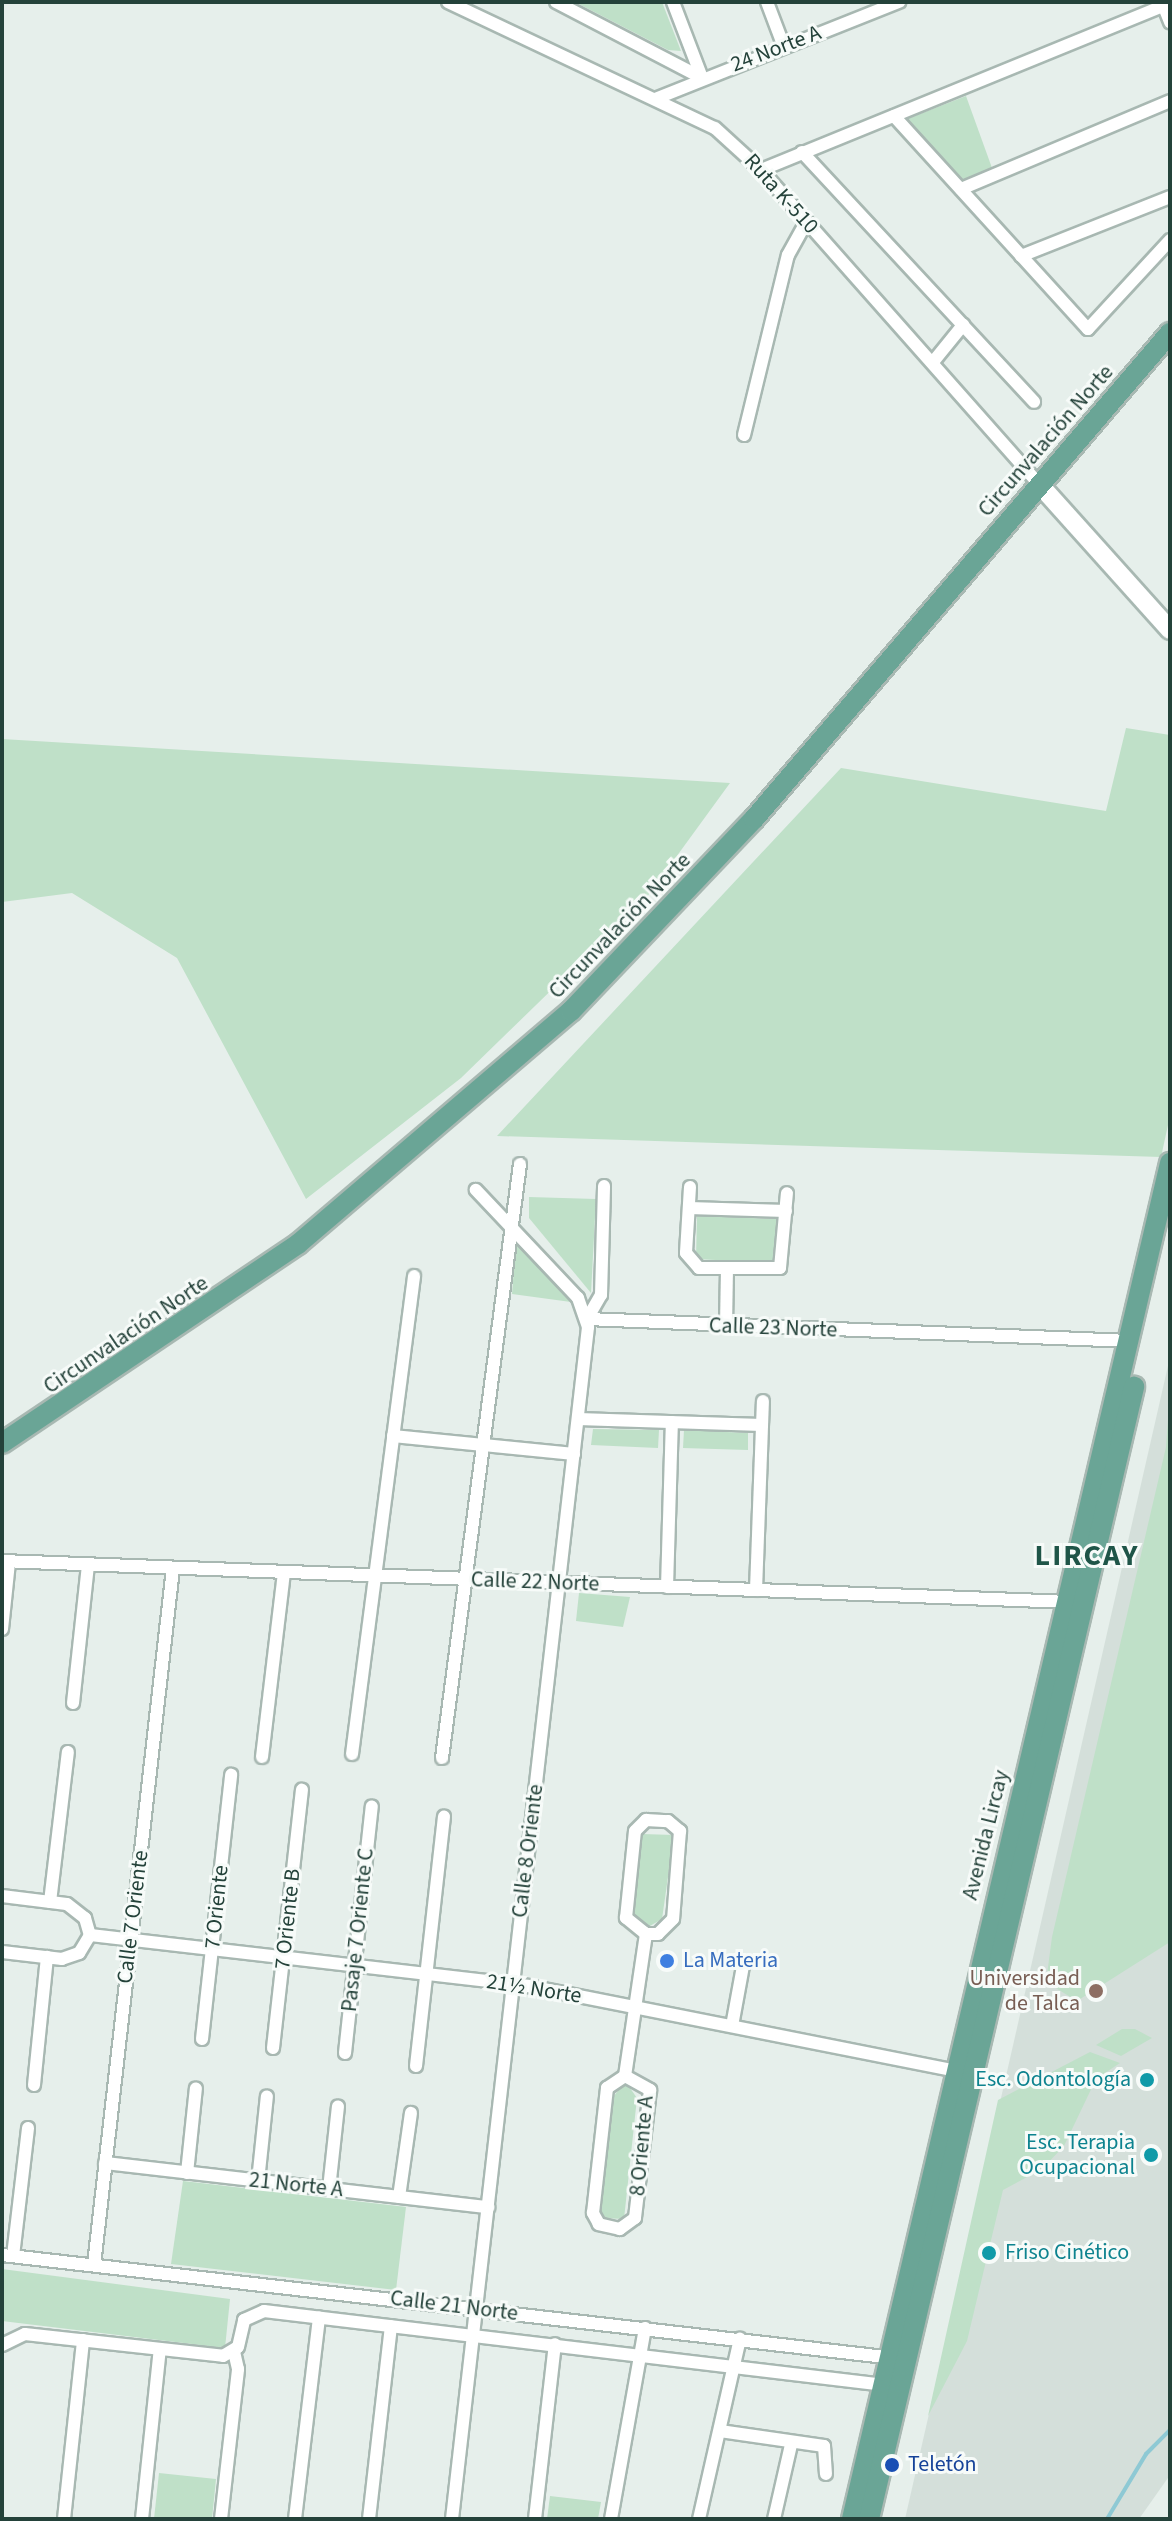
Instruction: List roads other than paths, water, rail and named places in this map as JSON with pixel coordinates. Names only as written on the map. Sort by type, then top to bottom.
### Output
[{"type":"main road","name":"Circunvalación Norte","points":[[2,1443],[275,1262],[528,1052],[715,863],[1170,333]]},
{"type":"main road","name":"Avenida Lircay","points":[[1077,1607],[1170,1163]]},
{"type":"main road","name":"Avenida Lircay","points":[[869,2519],[898,2359],[964,2072],[1170,1227]]},
{"type":"main road","name":"Avenida Lircay","points":[[852,2519],[885,2385],[898,2359]]},
{"type":"street","name":"Ruta K-510","points":[[448,2],[715,128],[761,170],[1039,484]]},
{"type":"street","points":[[556,2],[702,78]]},
{"type":"street","points":[[673,2],[702,78]]},
{"type":"street","points":[[767,2],[784,47]]},
{"type":"street","points":[[861,2],[866,15]]},
{"type":"street","name":"24 Norte A","points":[[655,99],[899,2]]},
{"type":"street","points":[[761,170],[1165,4],[1170,22]]},
{"type":"street","points":[[961,189],[1170,101]]},
{"type":"street","points":[[894,116],[1088,329],[1170,240]]},
{"type":"street","points":[[802,152],[1034,402]]},
{"type":"street","points":[[1021,256],[1170,197]]},
{"type":"street","points":[[744,435],[788,255],[806,222]]},
{"type":"street","points":[[933,362],[963,325]]},
{"type":"street","points":[[1039,484],[1170,630]]},
{"type":"street","points":[[442,1758],[520,1164]]},
{"type":"street","name":"Calle 8 Oriente","points":[[452,2519],[587,1319],[601,1295],[604,1186]]},
{"type":"street","points":[[690,1187],[690,1263],[727,1269],[780,1268],[787,1193]]},
{"type":"street","points":[[476,1190],[578,1298],[587,1319]]},
{"type":"street","points":[[689,1208],[786,1211]]},
{"type":"street","points":[[726,1326],[727,1269]]},
{"type":"street","points":[[352,1754],[414,1276]]},
{"type":"street","name":"Calle 23 Norte","points":[[587,1319],[1131,1341]]},
{"type":"street","points":[[756,1590],[763,1401]]},
{"type":"street","points":[[578,1419],[762,1425]]},
{"type":"street","points":[[667,1587],[672,1422]]},
{"type":"street","points":[[393,1436],[574,1454]]},
{"type":"street","points":[[2,1629],[6,1561]]},
{"type":"street","name":"Calle 22 Norte","points":[[6,1561],[756,1590],[1077,1607]]},
{"type":"street","points":[[73,1703],[88,1565]]},
{"type":"street","name":"Calle 7 Oriente","points":[[94,2265],[173,1568]]},
{"type":"street","points":[[262,1757],[284,1572]]},
{"type":"street","points":[[50,1902],[68,1752]]},
{"type":"street","name":"7 Oriente","points":[[202,2039],[231,1775]]},
{"type":"street","name":"7 Oriente B","points":[[273,2048],[302,1790]]},
{"type":"street","name":"Pasaje 7 Oriente C","points":[[345,2053],[372,1806]]},
{"type":"street","points":[[416,2066],[444,1817]]},
{"type":"street","points":[[646,1820],[668,1821],[680,1831],[673,1919],[658,1934],[646,1934],[626,1918],[635,1831],[646,1820]]},
{"type":"street","points":[[2,1896],[50,1902],[80,1912],[90,1935],[74,1956],[47,1957],[2,1952]]},
{"type":"street","name":"8 Oriente A","points":[[625,2076],[650,2090],[635,2218],[620,2229],[599,2224],[593,2213],[607,2088],[625,2076],[646,1934]]},
{"type":"street","name":"21½ Norte","points":[[90,1935],[513,1983],[964,2072]]},
{"type":"street","points":[[34,2085],[47,1957]]},
{"type":"street","points":[[732,2026],[743,1966]]},
{"type":"street","points":[[187,2173],[196,2088]]},
{"type":"street","points":[[258,2181],[267,2096]]},
{"type":"street","points":[[329,2189],[338,2106]]},
{"type":"street","points":[[399,2197],[411,2113]]},
{"type":"street","points":[[8,2256],[28,2128]]},
{"type":"street","name":"21 Norte A","points":[[105,2163],[488,2207]]},
{"type":"street","name":"Calle 21 Norte","points":[[8,2256],[898,2359]]},
{"type":"street","name":"Calle 21 Norte","points":[[234,2352],[248,2316],[319,2317],[831,2376],[885,2385]]},
{"type":"street","points":[[295,2519],[319,2317]]},
{"type":"street","points":[[369,2519],[391,2326]]},
{"type":"street","points":[[611,2519],[645,2328]]},
{"type":"street","points":[[2,2345],[18,2334],[160,2349],[234,2352],[238,2369],[221,2519]]},
{"type":"street","points":[[699,2519],[740,2339]]},
{"type":"street","points":[[64,2519],[83,2340]]},
{"type":"street","points":[[535,2519],[555,2344]]},
{"type":"street","points":[[142,2519],[160,2349]]},
{"type":"street","points":[[831,2376],[835,2350]]},
{"type":"street","points":[[720,2431],[791,2445],[828,2448],[826,2474]]},
{"type":"street","points":[[774,2519],[791,2445]]},
{"type":"waterway","points":[[1107,2519],[1146,2454],[1170,2430]]},
{"type":"place","name":"La Materia","points":[[667,1961]]},
{"type":"place","name":"Universidad de Talca","points":[[1096,1991]]},
{"type":"place","name":"Esc. Odontología","points":[[1147,2080]]},
{"type":"place","name":"Esc. Terapia Ocupacional","points":[[1151,2155]]},
{"type":"place","name":"Friso Cinético","points":[[989,2253]]},
{"type":"place","name":"Teletón","points":[[892,2465]]},
{"type":"district","name":"LIRCAY","points":[[1087,1556]]}]
